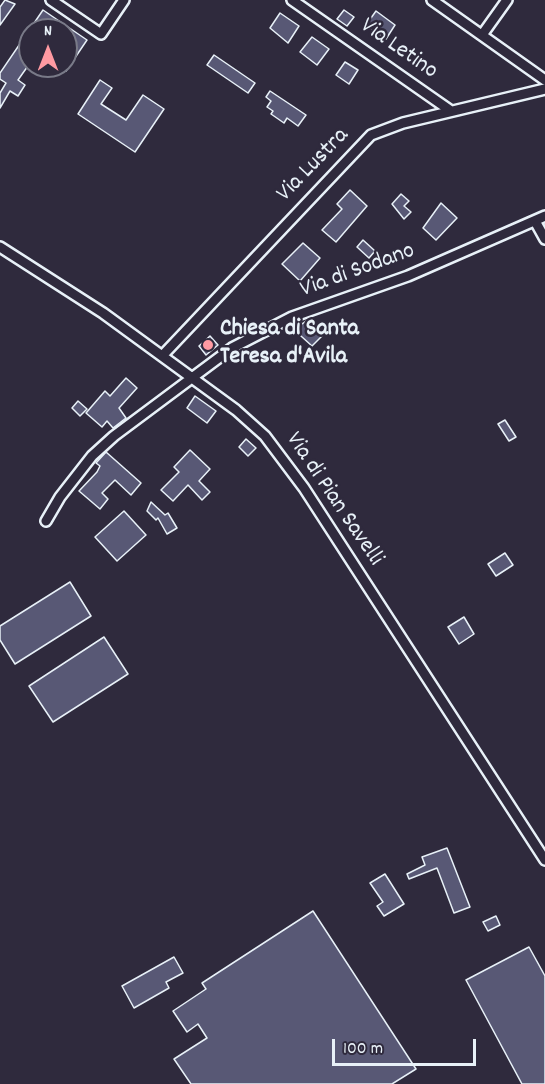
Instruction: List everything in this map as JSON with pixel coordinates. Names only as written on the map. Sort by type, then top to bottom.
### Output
[{"type":"street","points":[[51,0],[101,34],[124,0]]},
{"type":"street","name":"Via Letino","points":[[292,0],[451,111]]},
{"type":"street","points":[[432,0],[545,80]]},
{"type":"street","points":[[482,35],[507,0]]},
{"type":"street","name":"Via Lustra","points":[[162,356],[368,137],[387,128],[545,89]]},
{"type":"street","name":"Via di Sodano","points":[[46,521],[60,497],[92,456],[232,348],[281,321],[399,280],[545,216]]},
{"type":"street","points":[[535,221],[545,239]]},
{"type":"street","name":"Via di Pian Savelli","points":[[0,247],[103,313],[256,427],[294,473],[545,860]]},
{"type":"building","points":[[5,0],[15,4],[0,25],[0,7]]},
{"type":"building","points":[[43,10],[55,18],[38,18]]},
{"type":"building","points":[[344,10],[354,17],[347,26],[337,19]]},
{"type":"building","points":[[376,11],[395,25],[386,39],[366,25]]},
{"type":"building","points":[[280,13],[299,26],[288,43],[270,28]]},
{"type":"building","points":[[78,34],[87,40],[78,53]]},
{"type":"building","points":[[312,37],[329,49],[317,65],[300,52]]},
{"type":"building","points":[[18,47],[18,80],[25,85],[18,96],[10,91],[0,108],[0,93],[6,83],[0,79],[0,73]]},
{"type":"building","points":[[214,55],[255,83],[248,93],[207,65]]},
{"type":"building","points":[[345,62],[358,70],[349,84],[336,75]]},
{"type":"building","points":[[100,80],[112,88],[101,104],[126,120],[143,95],[164,109],[135,152],[78,114]]},
{"type":"building","points":[[270,91],[306,115],[298,126],[287,118],[284,123],[271,114],[273,111],[267,107],[271,101],[266,97]]},
{"type":"building","points":[[350,190],[367,206],[336,242],[322,230],[342,209],[337,204]]},
{"type":"building","points":[[401,194],[409,201],[404,206],[411,212],[404,219],[392,204]]},
{"type":"building","points":[[441,203],[457,218],[436,240],[423,228]]},
{"type":"building","points":[[363,240],[375,251],[369,258],[357,247]]},
{"type":"building","points":[[303,243],[320,258],[300,281],[282,264]]},
{"type":"building","points":[[310,318],[326,332],[312,346],[291,327],[300,321],[302,324]]},
{"type":"building","name":"Chiesa di Santa Teresa d'Avila","points":[[210,336],[218,345],[206,355],[199,346]]},
{"type":"building","points":[[126,378],[137,388],[119,408],[126,418],[113,428],[107,421],[102,427],[86,413],[105,391],[110,396]]},
{"type":"building","points":[[195,396],[216,411],[207,423],[187,408]]},
{"type":"building","points":[[78,401],[87,409],[80,416],[72,408]]},
{"type":"building","points":[[505,420],[516,437],[509,441],[498,424]]},
{"type":"building","points":[[246,439],[256,448],[248,456],[239,447]]},
{"type":"building","points":[[190,450],[210,469],[199,481],[210,492],[202,500],[188,485],[173,501],[161,490],[179,472],[174,467]]},
{"type":"building","points":[[106,452],[141,483],[131,495],[115,480],[102,493],[108,499],[100,509],[79,491],[97,472],[100,466],[96,463]]},
{"type":"building","points":[[151,502],[165,515],[168,513],[177,528],[167,534],[158,518],[156,520],[147,511]]},
{"type":"building","points":[[124,511],[146,535],[117,561],[95,537]]},
{"type":"building","points":[[505,553],[513,565],[496,576],[488,564]]},
{"type":"building","points":[[70,582],[91,616],[15,664],[0,640],[0,626]]},
{"type":"building","points":[[464,617],[474,634],[459,644],[448,627]]},
{"type":"building","points":[[104,637],[128,674],[53,722],[29,686]]},
{"type":"building","points":[[447,848],[470,907],[454,913],[437,868],[409,879],[407,874],[425,865],[422,857]]},
{"type":"building","points":[[385,874],[404,904],[384,916],[377,906],[383,902],[370,883]]},
{"type":"building","points":[[313,911],[416,1069],[392,1084],[191,1084],[174,1059],[207,1038],[198,1024],[187,1032],[173,1011],[206,989],[202,983]]},
{"type":"building","points":[[496,916],[500,925],[488,931],[483,922]]},
{"type":"building","points":[[529,947],[545,976],[545,1084],[522,1084],[466,980]]},
{"type":"building","points":[[174,957],[183,973],[166,982],[169,988],[134,1008],[122,986]]},
{"type":"place","name":"Chiesa di Santa Teresa d'Avila","points":[[208,345]]}]
